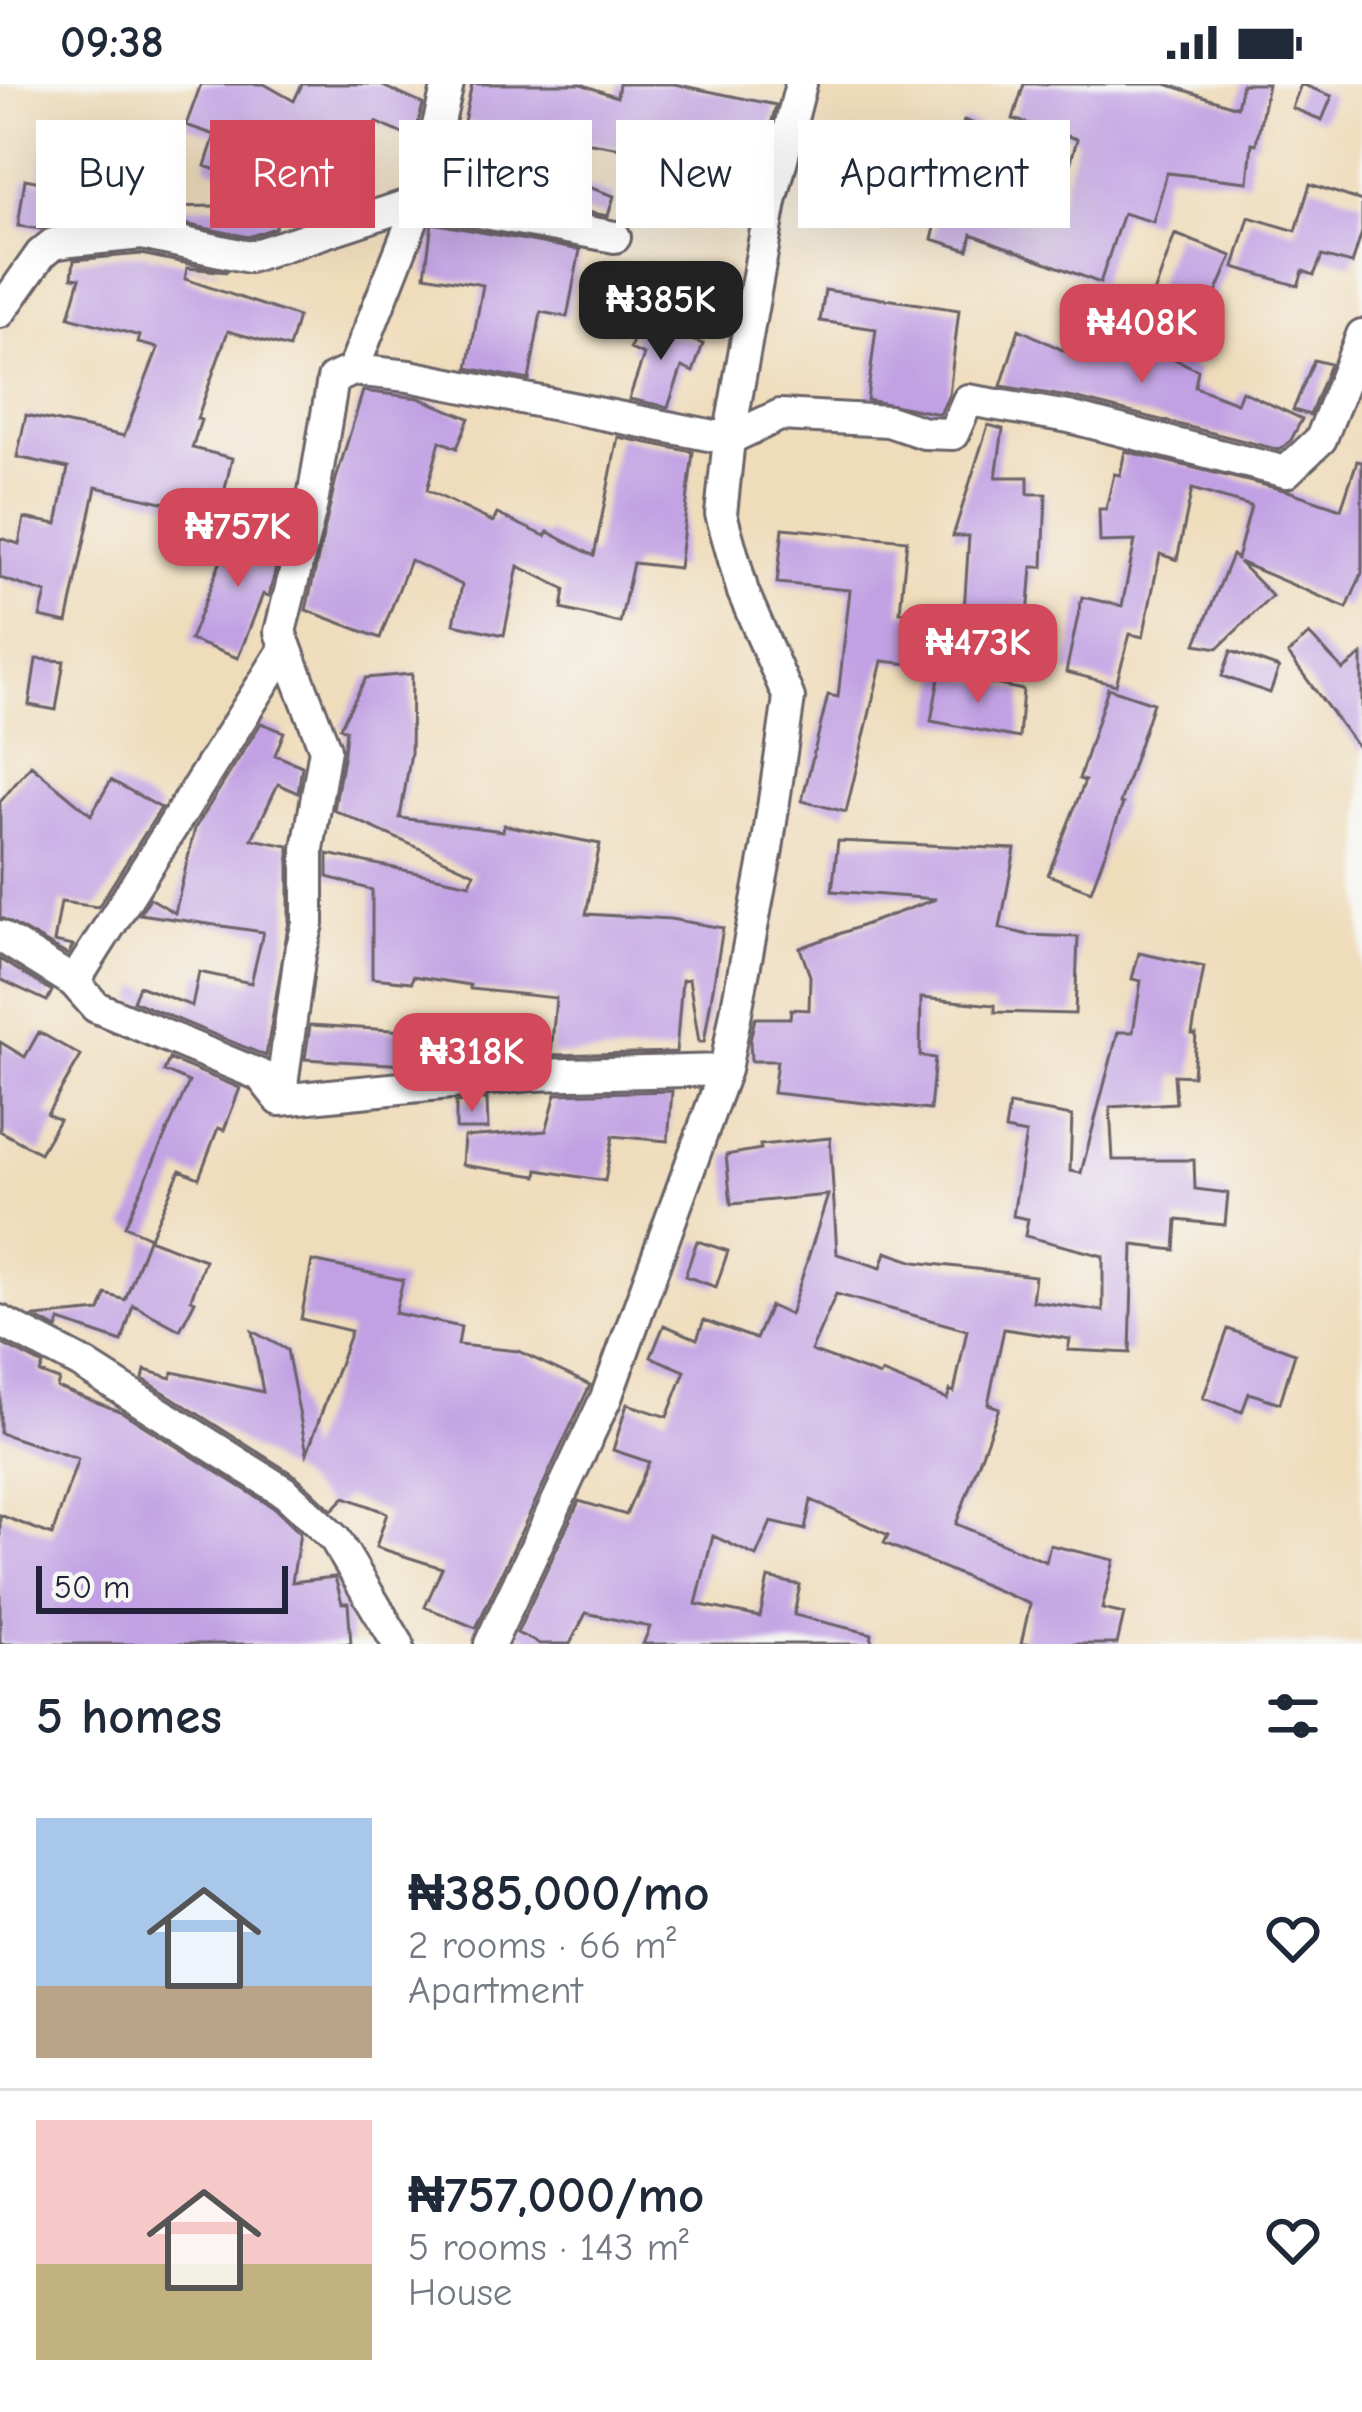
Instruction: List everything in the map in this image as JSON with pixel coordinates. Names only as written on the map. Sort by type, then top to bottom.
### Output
[{"type":"street","points":[[439,120],[448,84]]},
{"type":"street","points":[[490,1644],[606,1398],[725,1070],[767,849],[789,698],[743,592],[721,514],[729,439],[771,202],[801,84]]},
{"type":"street","points":[[0,312],[53,244],[142,234],[249,257],[399,208]]},
{"type":"street","points":[[353,370],[409,228]]},
{"type":"street","points":[[566,228],[615,237]]},
{"type":"street","points":[[280,1100],[308,924],[308,850],[325,749],[280,632],[312,504],[333,379],[353,370],[409,376],[729,439],[780,415],[888,421],[925,434],[953,434],[968,400],[1069,417],[1286,472],[1321,439],[1362,335]]},
{"type":"street","points":[[74,982],[286,647]]},
{"type":"street","points":[[0,936],[74,982],[96,1007],[260,1075],[280,1100]]},
{"type":"street","points":[[280,1100],[531,1075],[725,1070]]},
{"type":"street","points":[[0,1321],[81,1363],[286,1493],[335,1539],[398,1644]]},
{"type":"building","points":[[201,84],[264,84],[294,101],[302,84],[378,84],[423,104],[419,120],[399,120],[399,132],[375,125],[375,120],[210,120],[210,133],[186,125]]},
{"type":"building","points":[[472,84],[581,84],[617,97],[619,84],[674,84],[776,105],[772,120],[616,120],[616,147],[592,143],[592,120],[464,120]]},
{"type":"building","points":[[1024,84],[1166,84],[1237,107],[1242,84],[1268,84],[1256,144],[1252,143],[1248,182],[1167,173],[1153,222],[1123,213],[1100,283],[972,234],[968,250],[932,239],[935,228],[1070,228],[1070,165],[1077,139],[1070,137],[1070,120],[1013,119]]},
{"type":"building","points":[[1301,84],[1332,96],[1322,120],[1292,108]]},
{"type":"building","points":[[25,179],[36,181],[36,228],[44,228],[40,229],[18,226]]},
{"type":"building","points":[[1310,184],[1362,201],[1362,232],[1352,264],[1322,256],[1314,275],[1303,271],[1298,286],[1234,267],[1249,217],[1296,231]]},
{"type":"building","points":[[592,188],[614,196],[608,216],[592,213]]},
{"type":"building","points":[[186,206],[210,206],[210,228],[275,228],[248,237],[186,224]]},
{"type":"building","points":[[431,228],[459,228],[580,250],[567,317],[541,312],[529,380],[468,368],[483,285],[425,275]]},
{"type":"building","points":[[1175,234],[1232,256],[1205,319],[1152,299]]},
{"type":"building","points":[[141,254],[228,272],[187,268],[185,279],[298,317],[289,348],[228,331],[197,419],[201,420],[192,448],[232,458],[219,515],[96,487],[67,623],[40,617],[46,593],[0,578],[0,538],[19,544],[24,518],[57,524],[68,468],[17,457],[26,415],[124,436],[158,348],[138,343],[140,336],[69,317],[80,278],[72,277],[74,260]]},
{"type":"building","points":[[825,290],[959,310],[949,395],[940,414],[867,400],[876,329],[820,321]]},
{"type":"building","points":[[639,322],[703,344],[693,372],[682,367],[668,407],[629,399],[644,355],[630,349]]},
{"type":"building","points":[[1019,329],[1069,353],[1069,332],[1117,332],[1198,370],[1195,387],[1237,403],[1242,391],[1302,419],[1280,450],[1074,398],[1001,386]]},
{"type":"building","points":[[1314,360],[1330,364],[1310,415],[1293,410]]},
{"type":"building","points":[[363,391],[419,398],[469,418],[457,448],[440,441],[427,490],[493,522],[497,514],[545,536],[548,532],[594,556],[618,437],[693,452],[679,568],[633,563],[620,623],[562,609],[565,589],[518,566],[504,635],[454,624],[462,585],[410,560],[380,638],[306,610],[336,479]]},
{"type":"building","points":[[988,425],[1003,429],[996,477],[1028,477],[1028,494],[1046,494],[1043,567],[1032,567],[1028,616],[964,611],[969,536],[953,536]]},
{"type":"building","points":[[1125,451],[1288,491],[1341,509],[1357,461],[1362,462],[1362,573],[1347,608],[1239,562],[1272,596],[1218,648],[1196,644],[1232,555],[1237,559],[1251,506],[1192,489],[1177,560],[1160,554],[1143,637],[1130,634],[1116,685],[1066,672],[1082,597],[1122,606],[1135,541],[1100,542],[1099,509],[1106,509]]},
{"type":"building","points":[[236,522],[283,539],[269,596],[263,594],[238,658],[190,640]]},
{"type":"building","points":[[783,528],[907,540],[900,612],[961,619],[956,669],[882,661],[846,812],[802,801],[828,695],[838,697],[850,590],[777,583]]},
{"type":"building","points":[[1309,634],[1343,670],[1362,655],[1362,753],[1288,654]]},
{"type":"building","points":[[1231,651],[1279,668],[1270,693],[1222,676]]},
{"type":"building","points":[[36,659],[64,661],[56,710],[29,705]]},
{"type":"building","points":[[940,673],[1023,690],[1019,738],[931,721]]},
{"type":"building","points":[[412,674],[411,753],[400,818],[503,831],[504,825],[600,844],[586,914],[723,928],[704,1042],[699,1042],[689,979],[682,980],[676,1052],[551,1055],[556,998],[470,989],[470,985],[413,976],[412,982],[372,978],[372,890],[328,877],[328,854],[470,884],[474,873],[334,810],[346,730],[340,727],[366,678]]},
{"type":"building","points":[[1108,688],[1153,703],[1091,891],[1048,875],[1085,781],[1079,779]]},
{"type":"building","points":[[261,723],[284,732],[275,755],[302,766],[298,793],[278,784],[252,839],[289,846],[289,921],[266,1056],[133,1001],[139,986],[192,1006],[199,972],[251,983],[263,932],[140,914],[150,898],[175,913],[195,828]]},
{"type":"building","points":[[31,765],[91,815],[111,780],[161,808],[98,907],[61,902],[54,942],[73,946],[68,955],[0,917],[0,802]]},
{"type":"building","points":[[838,841],[1015,849],[1000,928],[1028,935],[1078,937],[1075,1014],[995,1012],[995,1005],[921,998],[920,1056],[935,1058],[930,1110],[773,1093],[777,1061],[751,1061],[750,1041],[755,1018],[790,1018],[791,1009],[809,1010],[810,976],[800,948],[936,899],[832,891]]},
{"type":"building","points":[[1139,953],[1204,967],[1192,1034],[1196,1034],[1193,1076],[1174,1075],[1176,1103],[1110,1107],[1113,1160],[1194,1160],[1195,1189],[1228,1193],[1225,1225],[1177,1220],[1175,1250],[1133,1245],[1130,1353],[1068,1350],[1070,1339],[1004,1329],[988,1404],[999,1408],[956,1524],[1046,1562],[1050,1545],[1114,1560],[1102,1609],[1124,1614],[1117,1644],[1021,1644],[1030,1604],[884,1543],[888,1535],[811,1500],[805,1530],[771,1522],[756,1556],[713,1536],[696,1604],[760,1617],[768,1578],[800,1585],[794,1615],[872,1634],[871,1644],[643,1644],[650,1627],[586,1613],[570,1644],[540,1644],[517,1633],[579,1501],[626,1515],[649,1462],[613,1450],[627,1404],[667,1417],[685,1371],[651,1357],[664,1325],[697,1339],[704,1320],[756,1339],[770,1306],[790,1315],[828,1195],[731,1204],[726,1155],[761,1149],[760,1145],[830,1138],[837,1254],[881,1268],[886,1252],[915,1262],[1035,1276],[1032,1301],[1103,1311],[1103,1256],[1025,1236],[1028,1219],[1013,1216],[1026,1134],[1005,1130],[1009,1105],[1072,1116],[1070,1171],[1081,1173],[1118,1032],[1133,1032],[1141,981],[1132,979]],"holes":[[[836,1294],[967,1330],[954,1392],[950,1390],[947,1399],[811,1351]]]},
{"type":"building","points":[[0,959],[52,991],[47,1001],[0,979]]},
{"type":"building","points":[[310,1025],[455,1034],[453,1063],[424,1066],[305,1059]]},
{"type":"building","points":[[39,1032],[81,1056],[47,1114],[59,1120],[40,1153],[0,1131],[0,1042],[25,1057]]},
{"type":"building","points":[[169,1059],[240,1088],[199,1178],[180,1170],[150,1237],[125,1226],[189,1082],[164,1071]]},
{"type":"building","points":[[672,1091],[668,1141],[613,1136],[605,1181],[462,1165],[464,1137],[546,1131],[556,1094]]},
{"type":"building","points":[[487,1099],[488,1129],[456,1129],[456,1102]]},
{"type":"building","points":[[148,1239],[205,1260],[191,1299],[195,1301],[180,1330],[133,1305],[122,1342],[60,1321],[57,1329],[35,1317],[100,1311],[106,1294],[125,1300]]},
{"type":"building","points":[[697,1241],[728,1251],[716,1287],[685,1276]]},
{"type":"building","points":[[312,1261],[403,1280],[395,1313],[461,1327],[458,1345],[518,1351],[590,1385],[476,1628],[425,1607],[442,1568],[376,1547],[387,1513],[345,1497],[332,1510],[297,1477],[143,1379],[145,1370],[171,1378],[173,1372],[263,1392],[252,1331],[287,1350],[307,1453],[351,1331],[301,1319]]},
{"type":"building","points":[[1228,1329],[1295,1353],[1280,1403],[1249,1393],[1242,1412],[1203,1398]]},
{"type":"building","points":[[0,1343],[43,1365],[40,1373],[59,1380],[57,1387],[122,1412],[274,1508],[300,1533],[292,1582],[335,1577],[342,1603],[348,1603],[351,1644],[0,1644],[0,1515],[52,1535],[78,1459],[0,1433]]}]
